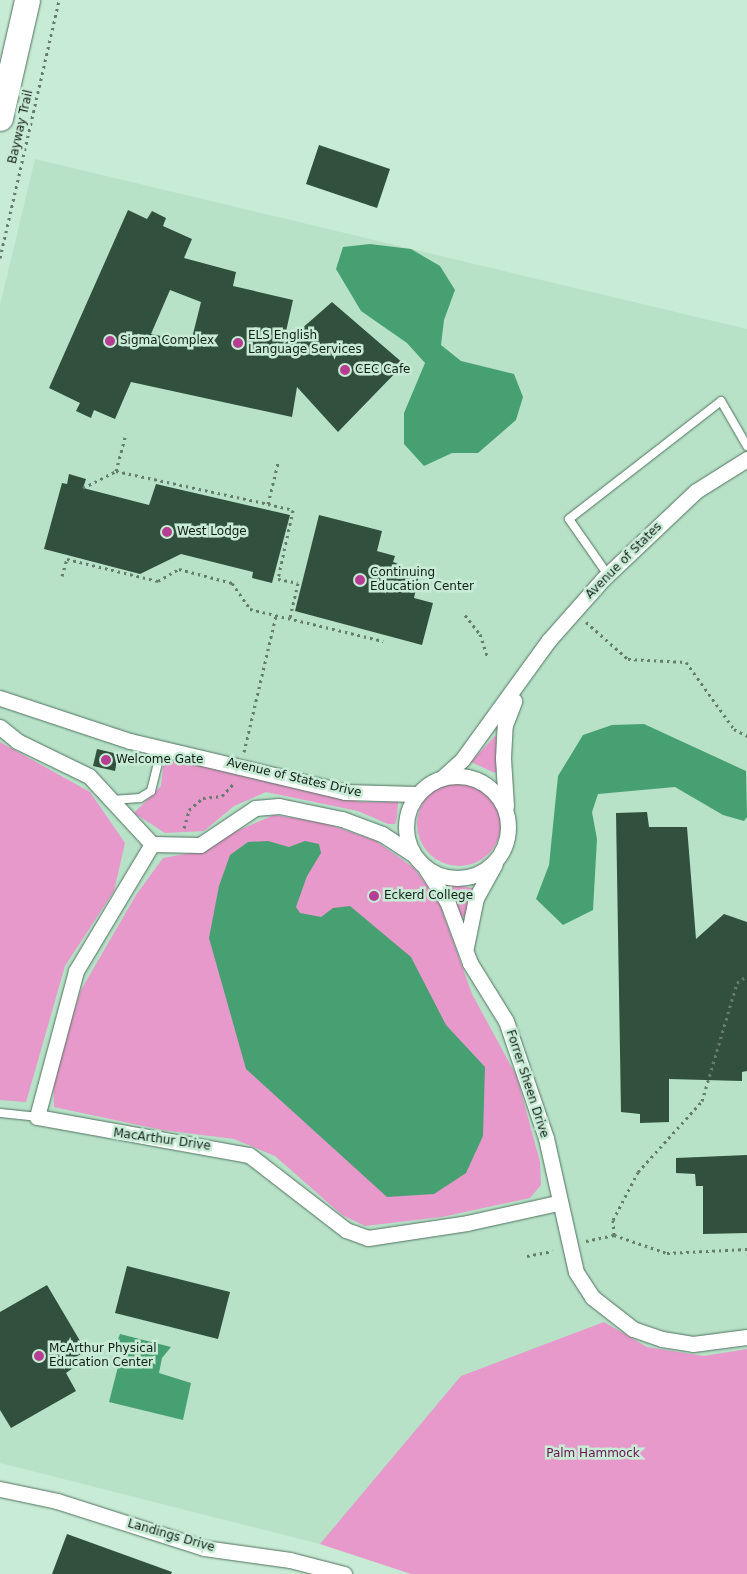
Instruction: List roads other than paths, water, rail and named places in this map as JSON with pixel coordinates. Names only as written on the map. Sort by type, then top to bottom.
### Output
[{"type":"main road","points":[[0,118],[23,1]]},
{"type":"street","name":"Avenue of States","points":[[443,777],[462,760],[520,683],[549,640],[608,575],[696,491],[747,460]]},
{"type":"street","name":"Avenue of States","points":[[508,817],[506,725],[520,683]]},
{"type":"street","name":"Avenue of States Drive","points":[[0,698],[151,746],[344,792],[416,794]]},
{"type":"street","points":[[0,727],[17,741],[88,776],[152,844],[200,845],[255,808],[279,806],[342,819],[382,834],[413,854],[426,869],[444,877],[465,878],[484,871],[498,858]]},
{"type":"street","points":[[413,854],[406,835],[407,814],[416,794],[443,777],[470,776],[488,785],[501,800],[508,817],[507,839],[476,898],[466,946]]},
{"type":"street","points":[[37,1117],[76,971],[152,844]]},
{"type":"street","name":"Forrer Sheen Drive","points":[[426,869],[447,901],[487,995],[506,1021],[532,1090],[557,1203],[576,1272],[592,1297],[633,1329],[693,1344],[747,1337]]},
{"type":"street","name":"MacArthur Drive","points":[[37,1117],[249,1155],[346,1230],[368,1238],[467,1223],[557,1203]]},
{"type":"street","name":"Landings Drive","points":[[0,1489],[57,1501],[204,1548],[290,1560],[344,1574]]},
{"type":"lane","points":[[608,575],[569,519],[721,400],[747,446]]},
{"type":"lane","points":[[110,800],[140,798],[150,791],[158,762],[151,746]]},
{"type":"lane","points":[[0,1113],[37,1117]]},
{"type":"place","name":"Sigma Complex","points":[[110,341]]},
{"type":"place","name":"ELS English Language Services","points":[[238,343]]},
{"type":"place","name":"CEC Cafe","points":[[345,370]]},
{"type":"place","name":"West Lodge","points":[[167,532]]},
{"type":"place","name":"Continuing Education Center","points":[[360,580]]},
{"type":"place","name":"Welcome Gate","points":[[106,760]]},
{"type":"place","name":"Eckerd College","points":[[374,896]]},
{"type":"place","name":"McArthur Physical Education Center","points":[[39,1356]]},
{"type":"park label","name":"Palm Hammock","points":[[593,1454]]}]
